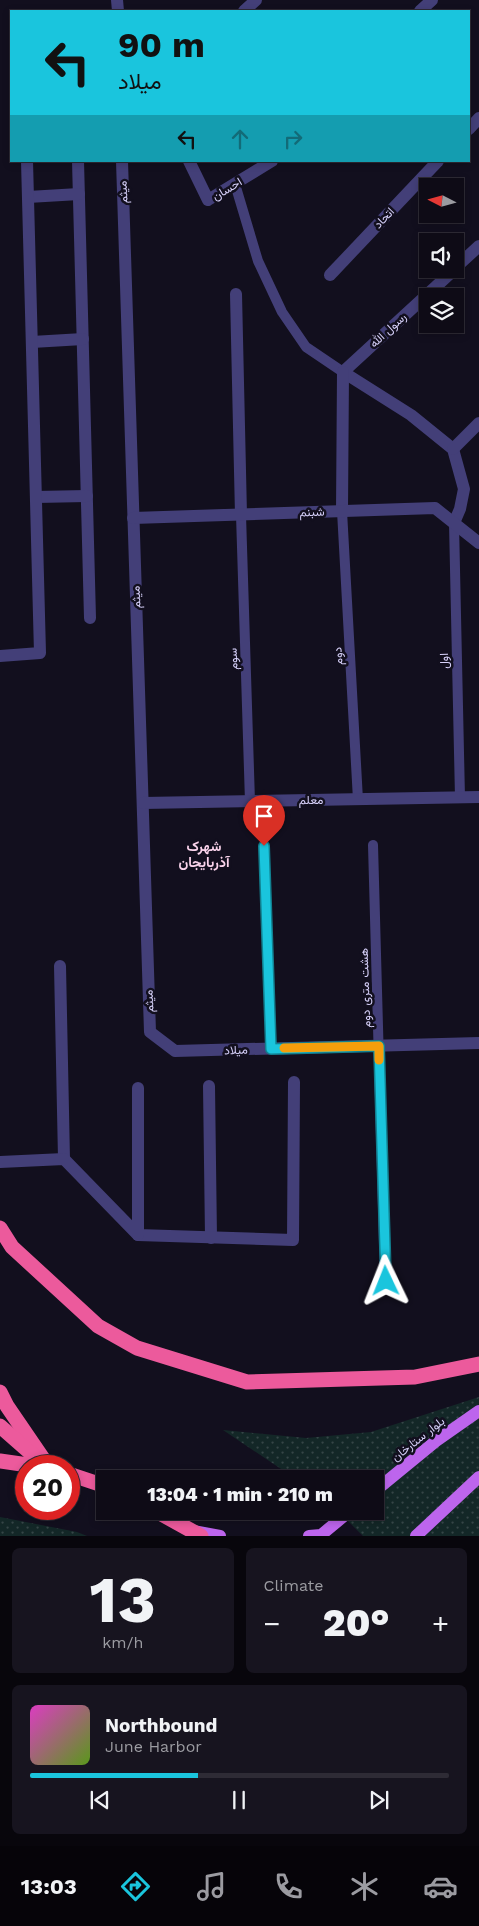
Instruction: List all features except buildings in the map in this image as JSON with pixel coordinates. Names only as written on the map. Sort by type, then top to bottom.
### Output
[{"type":"highway","points":[[0,1228],[12,1247],[98,1326],[137,1348],[247,1382],[415,1377],[479,1364]]},
{"type":"highway","points":[[0,1392],[7,1406],[40,1455]]},
{"type":"highway","points":[[0,1426],[34,1455]]},
{"type":"highway","points":[[0,1461],[15,1463]]},
{"type":"highway","points":[[80,1478],[96,1483]]},
{"type":"highway","points":[[172,1520],[197,1534]]},
{"type":"main road","name":"بلوار ستارخان","points":[[384,1484],[436,1441],[479,1411]]},
{"type":"main road","points":[[416,1535],[479,1477]]},
{"type":"main road","points":[[317,1536],[338,1520]]},
{"type":"main road","points":[[197,1534],[220,1536]]},
{"type":"street","points":[[245,10],[256,0]]},
{"type":"street","points":[[421,10],[432,0]]},
{"type":"street","points":[[470,128],[479,118]]},
{"type":"street","points":[[0,656],[40,653],[27,162]]},
{"type":"street","points":[[78,162],[90,618]]},
{"type":"street","name":"میثم","points":[[122,162],[150,1032]]},
{"type":"street","name":"احسان","points":[[189,162],[208,200],[270,162]]},
{"type":"street","name":"اتحاد","points":[[330,274],[437,162]]},
{"type":"street","points":[[28,197],[79,194]]},
{"type":"street","name":"رسول الله","points":[[464,260],[479,246]]},
{"type":"street","name":"رسول الله","points":[[343,372],[445,278]]},
{"type":"street","points":[[236,294],[241,515]]},
{"type":"street","points":[[32,342],[83,339]]},
{"type":"street","points":[[343,372],[411,415],[453,449],[464,489],[460,510],[454,523]]},
{"type":"street","points":[[342,511],[343,372]]},
{"type":"street","points":[[453,449],[479,423]]},
{"type":"street","points":[[36,497],[86,496]]},
{"type":"street","name":"شبنم","points":[[133,518],[435,508],[479,543]]},
{"type":"street","name":"معلم","points":[[143,804],[479,797]]},
{"type":"street","points":[[60,966],[64,1159],[138,1235],[293,1240],[294,1082]]},
{"type":"street","name":"میلاد","points":[[150,1032],[174,1051],[479,1044]]},
{"type":"street","points":[[209,1086],[210,1238]]},
{"type":"street","points":[[138,1088],[138,1235]]},
{"type":"street","points":[[0,1162],[64,1159]]},
{"type":"lane","points":[[236,184],[258,261],[282,312],[306,348],[343,372]]},
{"type":"lane","name":"دوم","points":[[342,511],[358,800]]},
{"type":"lane","name":"سوم","points":[[241,515],[250,802]]},
{"type":"lane","name":"اول","points":[[454,523],[460,798]]},
{"type":"lane","name":"هشت متری دوم","points":[[373,844],[386,1281]]},
{"type":"lane","points":[[264,846],[271,1049]]},
{"type":"green space","points":[[479,1397],[479,1536],[363,1536],[347,1520],[384,1520],[384,1470],[283,1470],[223,1430],[306,1438],[371,1432]]},
{"type":"green space","points":[[0,1517],[77,1532],[87,1536],[0,1536]]},
{"type":"slow traffic","points":[[284,1048],[379,1046],[379,1060]]},
{"type":"district","name":"شهرک آذربایجان","points":[[204,854]]},
{"type":"route","points":[[264,846],[271,1049],[379,1046],[386,1281]]}]
